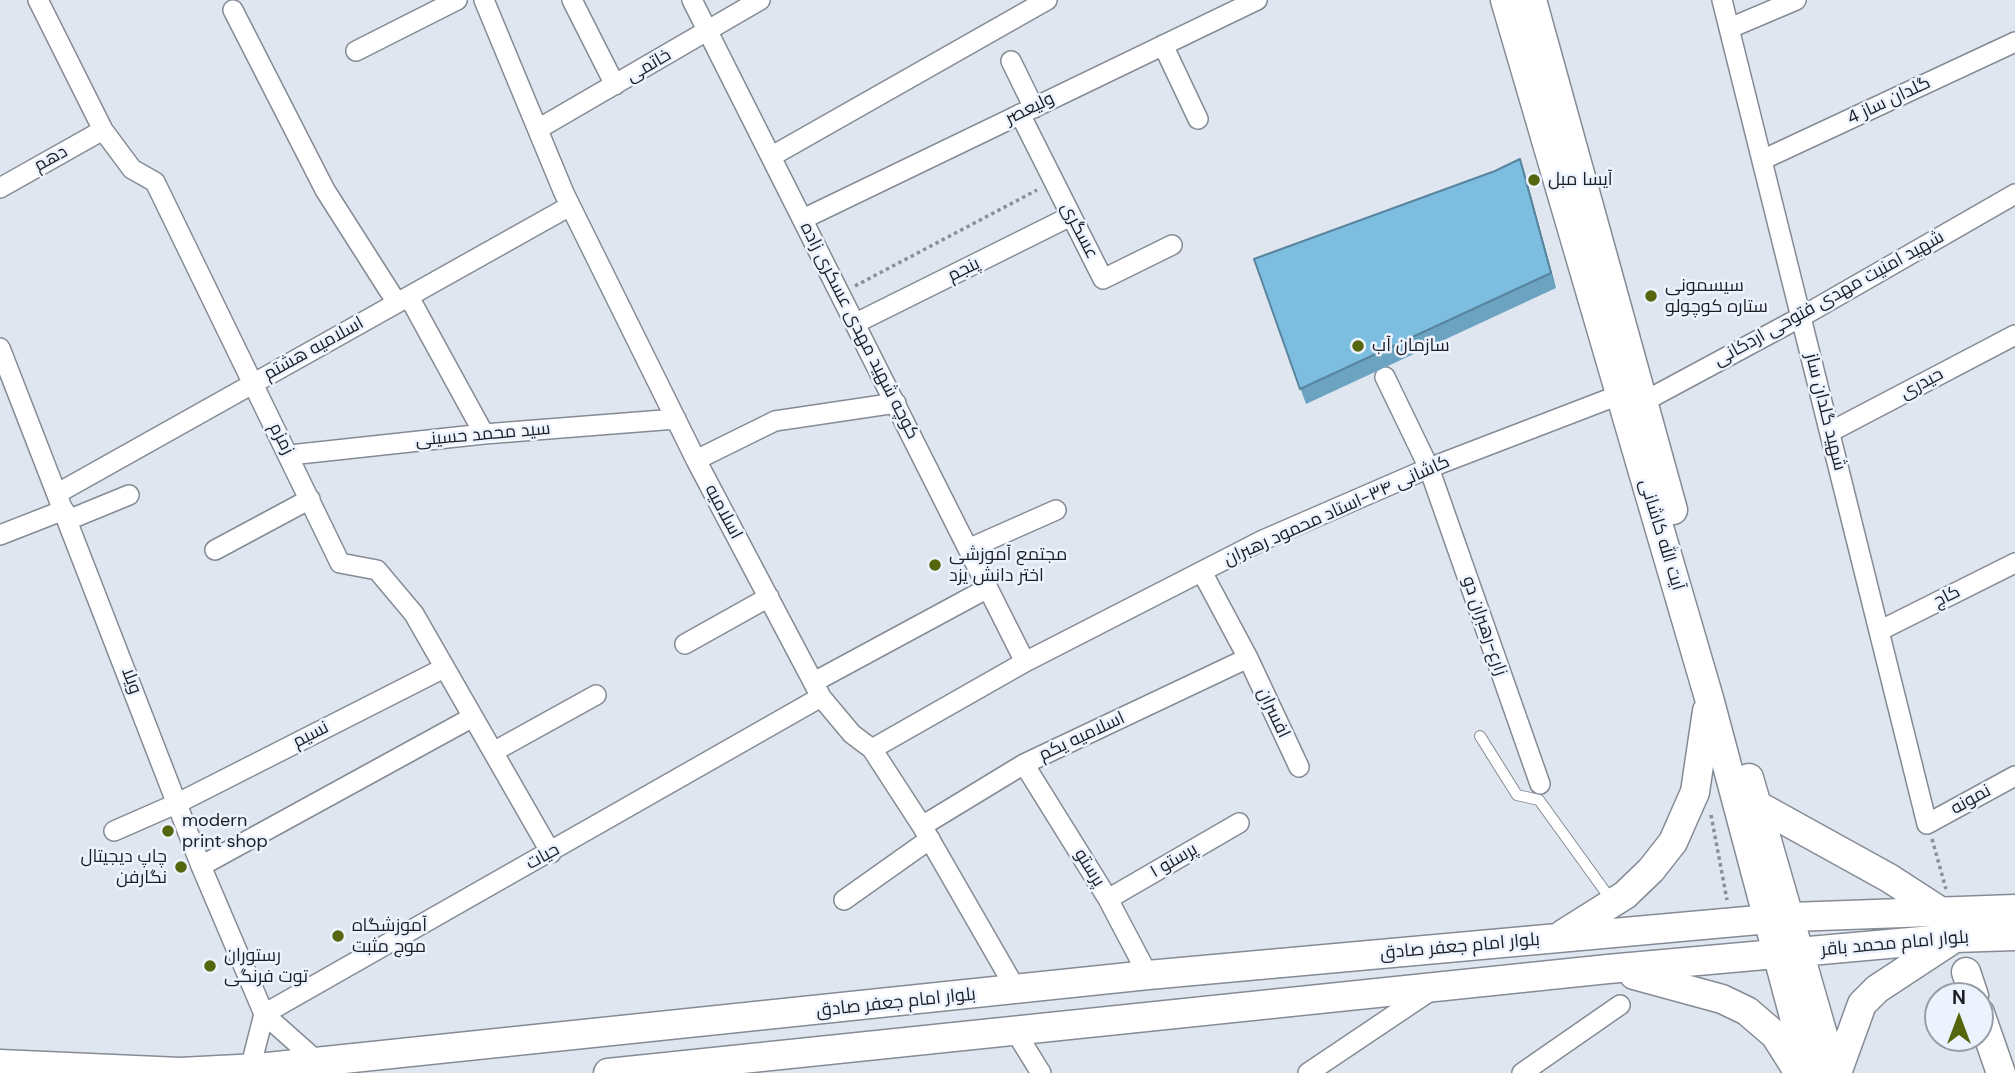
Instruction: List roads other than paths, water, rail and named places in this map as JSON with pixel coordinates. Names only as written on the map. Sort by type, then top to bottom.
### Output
[{"type":"main road","name":"آیت الله کاشانی","points":[[1516,1],[1631,398],[1757,805],[1779,918]]},
{"type":"main road","name":"آیت الله کاشانی","points":[[1631,398],[1709,698],[1789,953],[1835,1073]]},
{"type":"main road","points":[[1553,939],[1614,903],[1651,870],[1673,842],[1695,792],[1709,698]]},
{"type":"main road","points":[[1757,805],[1889,878],[1950,921],[1861,1004],[1835,1073]]},
{"type":"main road","name":"بلوار امام محمد باقر","points":[[1789,953],[2015,909]]},
{"type":"main road","name":"بلوار امام محمد باقر","points":[[1779,918],[1950,921],[2015,936]]},
{"type":"main road","name":"بلوار امام جعفر صادق","points":[[0,1064],[180,1072],[250,1069],[1017,991],[1149,975],[1779,918]]},
{"type":"main road","name":"آیت الله کاشانی","points":[[1789,953],[1809,1073]]},
{"type":"main road","name":"بلوار امام جعفر صادق","points":[[608,1073],[1608,969],[1789,953]]},
{"type":"main road","points":[[1608,969],[1670,983],[1722,999],[1747,1011],[1774,1035],[1799,1073]]},
{"type":"main road","points":[[760,1017],[754,1023],[758,1045],[776,1055]]},
{"type":"main road","points":[[712,1062],[728,1052],[732,1043],[730,1032],[715,1022]]},
{"type":"main road","points":[[1993,1052],[2000,1073]]},
{"type":"street","name":"زمزم","points":[[38,0],[103,130],[132,169],[155,182],[252,384],[290,455],[340,563],[377,570],[414,614],[551,853]]},
{"type":"street","points":[[356,51],[457,0]]},
{"type":"street","name":"اسلامیه","points":[[484,0],[570,206],[695,460],[817,689],[852,734],[872,748],[926,832],[1017,991]]},
{"type":"street","points":[[572,0],[615,85]]},
{"type":"street","name":"کوچه شهید مهدی عسکری زاده","points":[[692,0],[1025,662]]},
{"type":"street","name":"خاتمی","points":[[538,130],[760,0]]},
{"type":"street","points":[[772,156],[1047,0]]},
{"type":"street","name":"ولیعصر","points":[[803,219],[1257,0]]},
{"type":"street","name":"شهید گلدان ساز","points":[[1723,0],[1927,824]]},
{"type":"street","points":[[1730,29],[1796,0]]},
{"type":"street","points":[[233,10],[325,190],[403,300],[484,434]]},
{"type":"street","name":"گلدان ساز 4","points":[[1762,159],[2015,43]]},
{"type":"street","points":[[1163,46],[1198,119]]},
{"type":"street","name":"عسگری","points":[[1011,61],[1054,181],[1103,279],[1172,245]]},
{"type":"street","name":"دهم","points":[[0,188],[103,130]]},
{"type":"street","name":"شهید امنیت مهدی فتوحی اردکانی","points":[[1631,398],[1801,317],[2015,194]]},
{"type":"street","name":"اسلامیه هشتم","points":[[64,507],[252,384],[570,206]]},
{"type":"street","name":"پنجم","points":[[856,323],[1071,216]]},
{"type":"street","name":"حیدری","points":[[1830,432],[2015,335]]},
{"type":"street","name":"ویلا","points":[[0,348],[64,507],[201,866],[264,1014],[318,1062]]},
{"type":"street","name":"زارع-رهبران دو","points":[[1385,377],[1429,468],[1539,784]]},
{"type":"street","name":"کاشانی ۳۴-استاد محمود رهبران","points":[[872,748],[1025,662],[1263,540],[1429,468],[1631,398]]},
{"type":"street","points":[[695,460],[775,421],[896,403]]},
{"type":"street","name":"سید محمد حسینی","points":[[290,455],[484,434],[676,419]]},
{"type":"street","points":[[0,535],[64,507],[129,495]]},
{"type":"street","points":[[215,550],[310,499]]},
{"type":"street","points":[[968,549],[1056,510]]},
{"type":"street","name":"کاج","points":[[1879,631],[2015,563]]},
{"type":"street","name":"افسران","points":[[1202,572],[1248,658],[1298,767]]},
{"type":"street","name":"حیات","points":[[264,1014],[551,853],[817,689],[988,588]]},
{"type":"street","points":[[685,643],[769,597]]},
{"type":"street","name":"اسلامیه یکم","points":[[844,900],[926,832],[1024,764],[1248,658]]},
{"type":"street","name":"نسیم","points":[[114,831],[178,803],[444,667]]},
{"type":"street","points":[[493,752],[596,695]]},
{"type":"street","points":[[201,866],[473,717]]},
{"type":"street","name":"پرستو","points":[[1024,764],[1108,899],[1149,975]]},
{"type":"street","name":"نمونه","points":[[1927,824],[2015,776]]},
{"type":"street","name":"پرستو ۱","points":[[1108,899],[1239,823]]},
{"type":"street","points":[[1308,1073],[1437,987]]},
{"type":"street","points":[[1522,1073],[1620,1005]]},
{"type":"street","points":[[250,1069],[264,1014]]},
{"type":"street","points":[[1015,1031],[1041,1073]]},
{"type":"lane","points":[[1480,736],[1517,795],[1539,800],[1614,903]]},
{"type":"place","name":"آیسا مبل","points":[[1534,180]]},
{"type":"place","name":"سیسمونی ستاره کوچولو","points":[[1651,296]]},
{"type":"place","name":"سازمان آب","points":[[1358,346]]},
{"type":"place","name":"مجتمع آموزشی اختر دانش یزد","points":[[935,565]]},
{"type":"place","name":"modern print shop","points":[[168,831]]},
{"type":"place","name":"چاپ دیجیتال نگارفن","points":[[181,867]]},
{"type":"place","name":"آموزشگاه موج مثبت","points":[[338,936]]},
{"type":"place","name":"رستوران توت فرنگی","points":[[210,966]]}]
